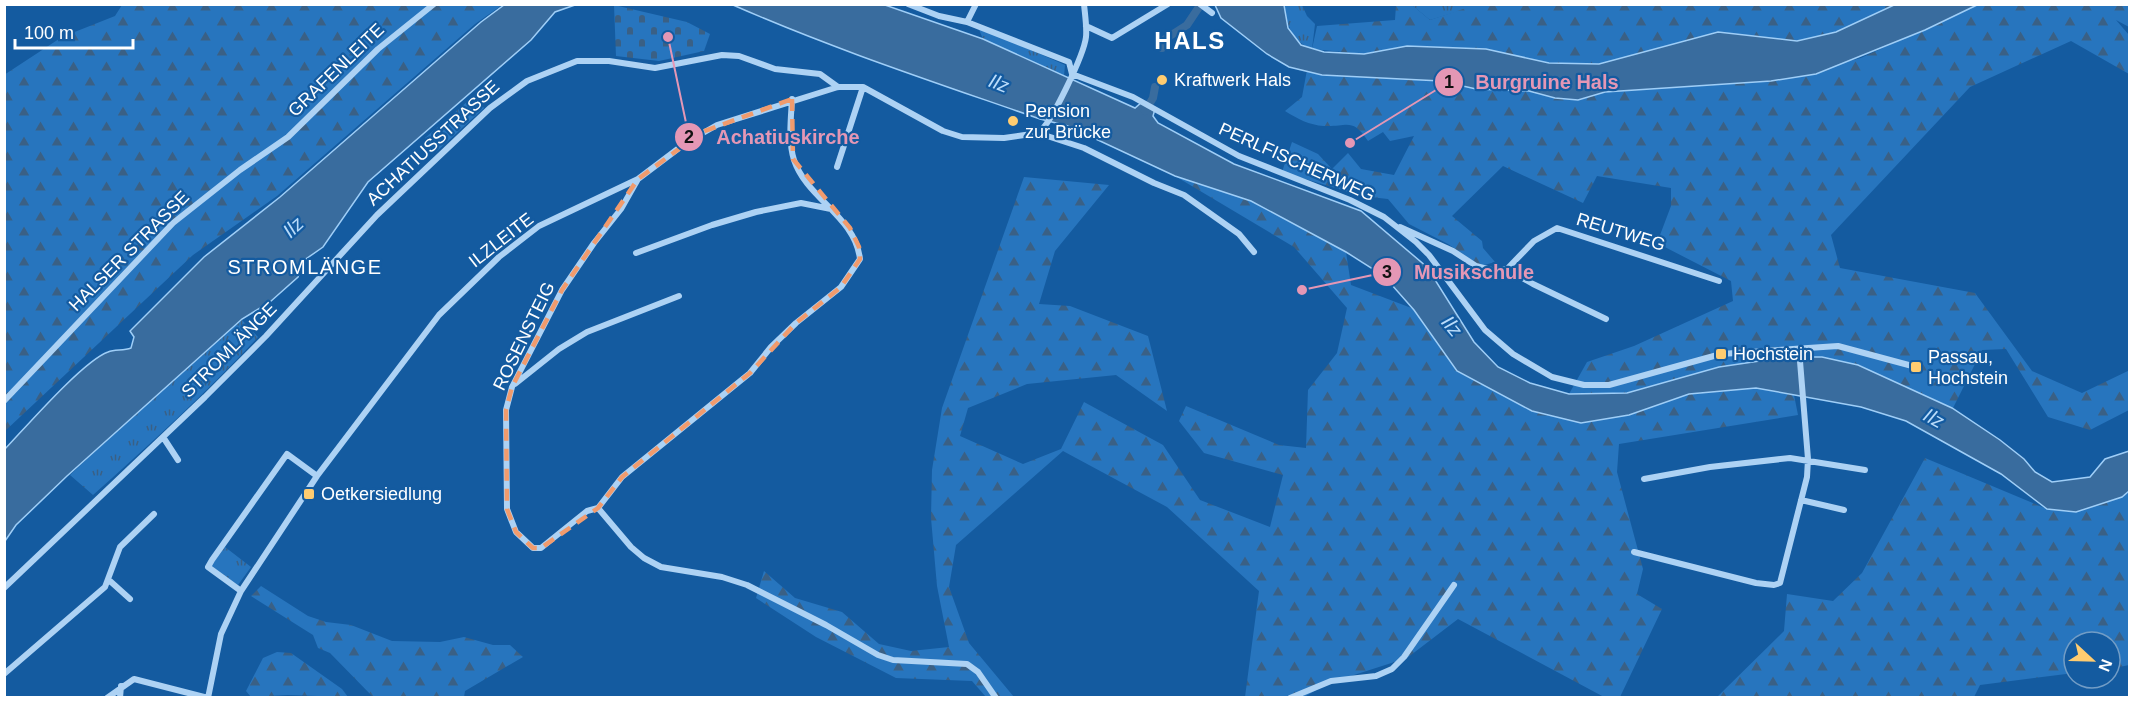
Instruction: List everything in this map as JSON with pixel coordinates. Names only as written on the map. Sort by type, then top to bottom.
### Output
[{"type":"street","name":"GRAFENLEITE","points":[[288,137],[378,48],[434,4]]},
{"type":"street","points":[[908,4],[939,16],[967,22],[1069,62],[1072,74]]},
{"type":"street","points":[[967,22],[976,4]]},
{"type":"street","points":[[1038,133],[1046,126],[1086,40],[1084,4]]},
{"type":"street","points":[[1086,26],[1112,38],[1168,4]]},
{"type":"street","points":[[1202,7],[1212,13]]},
{"type":"street","name":"ACHATIUSSTRASSE","points":[[337,255],[490,108],[527,81],[577,61],[609,61],[655,68],[722,55],[740,56],[775,69],[820,74],[838,87]]},
{"type":"street","name":"PERLFISCHERWEG","points":[[1072,74],[1141,101],[1239,156],[1350,200],[1394,225],[1429,255],[1458,297],[1498,342],[1528,364],[1569,383],[1609,385],[1634,380],[1706,357],[1800,353],[1838,346],[1916,367]]},
{"type":"street","points":[[838,87],[863,87],[943,130],[962,136],[1005,138],[1038,133],[1084,148],[1154,183],[1184,195],[1239,234],[1254,252]]},
{"type":"street","name":"ILZLEITE","points":[[107,698],[130,679],[141,679],[208,698],[221,634],[241,591],[317,476],[421,336],[456,297],[499,257],[539,226],[638,179],[702,132],[735,117],[838,87]]},
{"type":"street","points":[[837,167],[863,87]]},
{"type":"street","points":[[792,99],[793,159],[809,183],[850,228],[859,247],[860,259],[841,287],[796,323],[771,347],[750,373],[622,477],[598,508],[631,547],[644,558],[661,567],[722,577],[747,585],[826,625],[878,655],[893,660],[967,664],[978,672],[996,698]]},
{"type":"street","name":"HALSER STRASSE","points":[[4,401],[173,223],[240,170],[288,137]]},
{"type":"street","name":"ROSENSTEIG","points":[[598,508],[587,511],[541,548],[533,548],[516,532],[507,509],[506,410],[512,387],[562,290],[594,243],[621,209],[638,179]]},
{"type":"street","points":[[636,253],[711,225],[756,212],[801,203],[832,209]]},
{"type":"street","points":[[1394,225],[1435,241],[1476,267],[1495,271],[1507,269],[1606,319]]},
{"type":"street","name":"REUTWEG","points":[[1507,269],[1534,241],[1557,228],[1719,281]]},
{"type":"street","name":"STROMLÄNGE","points":[[4,588],[266,336],[337,255]]},
{"type":"street","points":[[512,387],[541,363],[587,332],[679,296]]},
{"type":"street","points":[[1634,552],[1756,583],[1774,585],[1780,583],[1809,459],[1800,353]]},
{"type":"street","points":[[163,437],[178,459]]},
{"type":"street","points":[[241,591],[208,567],[212,560],[287,454],[317,476]]},
{"type":"street","points":[[1644,479],[1768,459],[1809,459],[1865,470]]},
{"type":"street","points":[[1801,500],[1844,510]]},
{"type":"street","points":[[4,674],[110,581],[120,547],[154,514]]},
{"type":"street","points":[[110,581],[130,598]]},
{"type":"street","points":[[1290,698],[1331,681],[1376,676],[1392,669],[1404,657],[1454,585]]},
{"type":"street","points":[[120,698],[121,687]]},
{"type":"highlighted area","points":[[792,99],[793,159],[850,228],[859,247],[860,259],[841,287],[796,323],[750,373],[622,477],[598,508],[541,548],[533,548],[516,532],[507,509],[506,410],[512,387],[562,290],[638,179],[702,132]]},
{"type":"green space","points":[[1478,4],[1894,5],[1836,32],[1797,41],[1718,32],[1599,64],[1549,63],[1486,49],[1407,46],[1364,54],[1312,49],[1317,26],[1395,20],[1396,5],[1412,5],[1430,20]]},
{"type":"green space","points":[[122,5],[502,5],[475,24],[277,196],[193,255],[5,431],[4,75],[62,37],[115,16]]},
{"type":"green space","points":[[614,5],[687,22],[710,34],[704,51],[659,61],[616,56]]},
{"type":"green space","points":[[1284,5],[1302,5],[1307,16],[1315,24],[1312,49],[1299,41],[1291,31]]},
{"type":"green space","points":[[1412,5],[1478,5],[1430,20]]},
{"type":"green space","points":[[1977,5],[2130,5],[2129,27],[2116,20],[2129,35],[2129,74],[2071,41],[1970,87],[1831,235],[1840,268],[1975,293],[2032,371],[2082,393],[2130,370],[2129,410],[2090,430],[2048,417],[2006,349],[1982,350],[1953,408],[1858,365],[1822,357],[1787,357],[1627,393],[1569,394],[1587,362],[1634,346],[1733,301],[1731,281],[1657,243],[1671,206],[1671,188],[1597,176],[1583,203],[1503,166],[1452,216],[1482,241],[1483,248],[1495,262],[1481,266],[1448,244],[1409,224],[1388,199],[1362,196],[1282,172],[1292,142],[1318,154],[1332,169],[1348,153],[1361,169],[1394,175],[1414,136],[1390,141],[1383,132],[1368,141],[1353,126],[1313,124],[1285,111],[1302,97],[1307,70],[1322,75],[1441,81],[1476,89],[1529,91],[1555,98],[1578,100],[1605,92],[1771,81],[1861,58]]},
{"type":"green space","points":[[978,27],[1065,65],[1064,76],[983,39]]},
{"type":"green space","points":[[475,95],[484,108],[436,152],[425,138]]},
{"type":"green space","points":[[1175,176],[1251,201],[1346,252],[1351,285],[1414,309],[1457,371],[1532,411],[1629,415],[1689,394],[1756,388],[1794,395],[1798,415],[1619,444],[1617,472],[1643,569],[1637,594],[1662,609],[1620,697],[1604,697],[1458,619],[1407,658],[1329,683],[1304,697],[1245,697],[1259,591],[1167,507],[1063,451],[956,545],[949,587],[969,643],[1014,697],[986,697],[972,681],[896,678],[816,637],[756,598],[764,571],[795,598],[842,612],[879,644],[911,651],[949,647],[937,586],[931,518],[932,470],[942,408],[1024,177],[1109,185],[1055,251],[1039,304],[1070,306],[1148,336],[1167,411],[1116,375],[1027,384],[968,408],[960,436],[1023,464],[1061,449],[1084,402],[1163,445],[1200,500],[1270,527],[1283,475],[1204,453],[1179,421],[1186,406],[1279,445],[1306,448],[1308,390],[1337,353],[1347,308],[1294,247]]},
{"type":"green space","points":[[242,320],[258,337],[198,398],[93,495],[70,475],[181,371]]},
{"type":"green space","points":[[1925,458],[2047,509],[2122,497],[2129,491],[2129,665],[2122,666],[2122,630],[2062,630],[2062,675],[1980,685],[1974,697],[1716,698],[1784,631],[1787,594],[1833,601],[1862,573]]},
{"type":"green space","points":[[225,547],[251,567],[238,585],[211,566]]},
{"type":"green space","points":[[261,586],[308,616],[326,622],[351,625],[392,641],[440,642],[464,637],[493,645],[510,645],[523,657],[465,691],[464,697],[373,697],[330,653],[318,648],[313,635],[251,596]]},
{"type":"green space","points":[[277,652],[291,653],[342,689],[348,697],[288,695],[251,697],[246,691],[263,658]]},
{"type":"water","name":"Ilz","points":[[504,5],[575,5],[555,12],[531,40],[368,182],[323,247],[303,261],[298,277],[270,302],[242,319],[67,476],[16,525],[5,541],[5,449],[40,411],[97,358],[111,351],[131,348],[134,337],[130,331],[204,257],[280,197],[481,22]]},
{"type":"water","name":"Ilz","points":[[733,5],[885,5],[983,39],[1135,108],[1142,102],[1155,109],[1153,116],[1158,123],[1234,164],[1361,211],[1427,267],[1474,342],[1498,367],[1530,383],[1569,394],[1627,393],[1719,367],[1787,357],[1822,357],[1858,365],[1952,408],[2000,440],[2024,459],[2035,472],[2052,482],[2090,477],[2105,459],[2129,451],[2129,491],[2122,497],[2076,512],[2047,509],[2001,474],[1906,421],[1861,407],[1756,388],[1689,394],[1629,415],[1581,423],[1532,411],[1457,371],[1414,310],[1384,276],[1346,252],[1251,201],[1175,176],[1068,126],[1040,119],[885,65]]},
{"type":"water","points":[[1215,5],[1284,5],[1288,28],[1301,45],[1324,52],[1364,54],[1407,46],[1486,49],[1549,63],[1599,64],[1718,32],[1797,41],[1836,32],[1894,5],[1977,5],[1925,30],[1816,74],[1771,81],[1605,92],[1578,100],[1555,98],[1529,91],[1476,89],[1441,81],[1322,75],[1289,67],[1267,54],[1221,18]]},
{"type":"waterway","points":[[1162,48],[1162,41],[1187,25],[1201,4]]},
{"type":"waterway","points":[[1145,111],[1153,98],[1155,87]]},
{"type":"place","name":"Achatiuskirche","points":[[668,37]]},
{"type":"place","name":"Kraftwerk Hals","points":[[1162,80]]},
{"type":"place","name":"Pension zur Brücke","points":[[1013,121]]},
{"type":"place","name":"Burgruine Hals","points":[[1350,143]]},
{"type":"place","name":"Musikschule","points":[[1302,290]]},
{"type":"place","name":"Hochstein","points":[[1721,354]]},
{"type":"place","name":"Passau, Hochstein","points":[[1916,367]]},
{"type":"place","name":"Oetkersiedlung","points":[[309,494]]},
{"type":"district","name":"HALS","points":[[1190,40]]},
{"type":"district","name":"STROMLÄNGE","points":[[305,267]]}]
